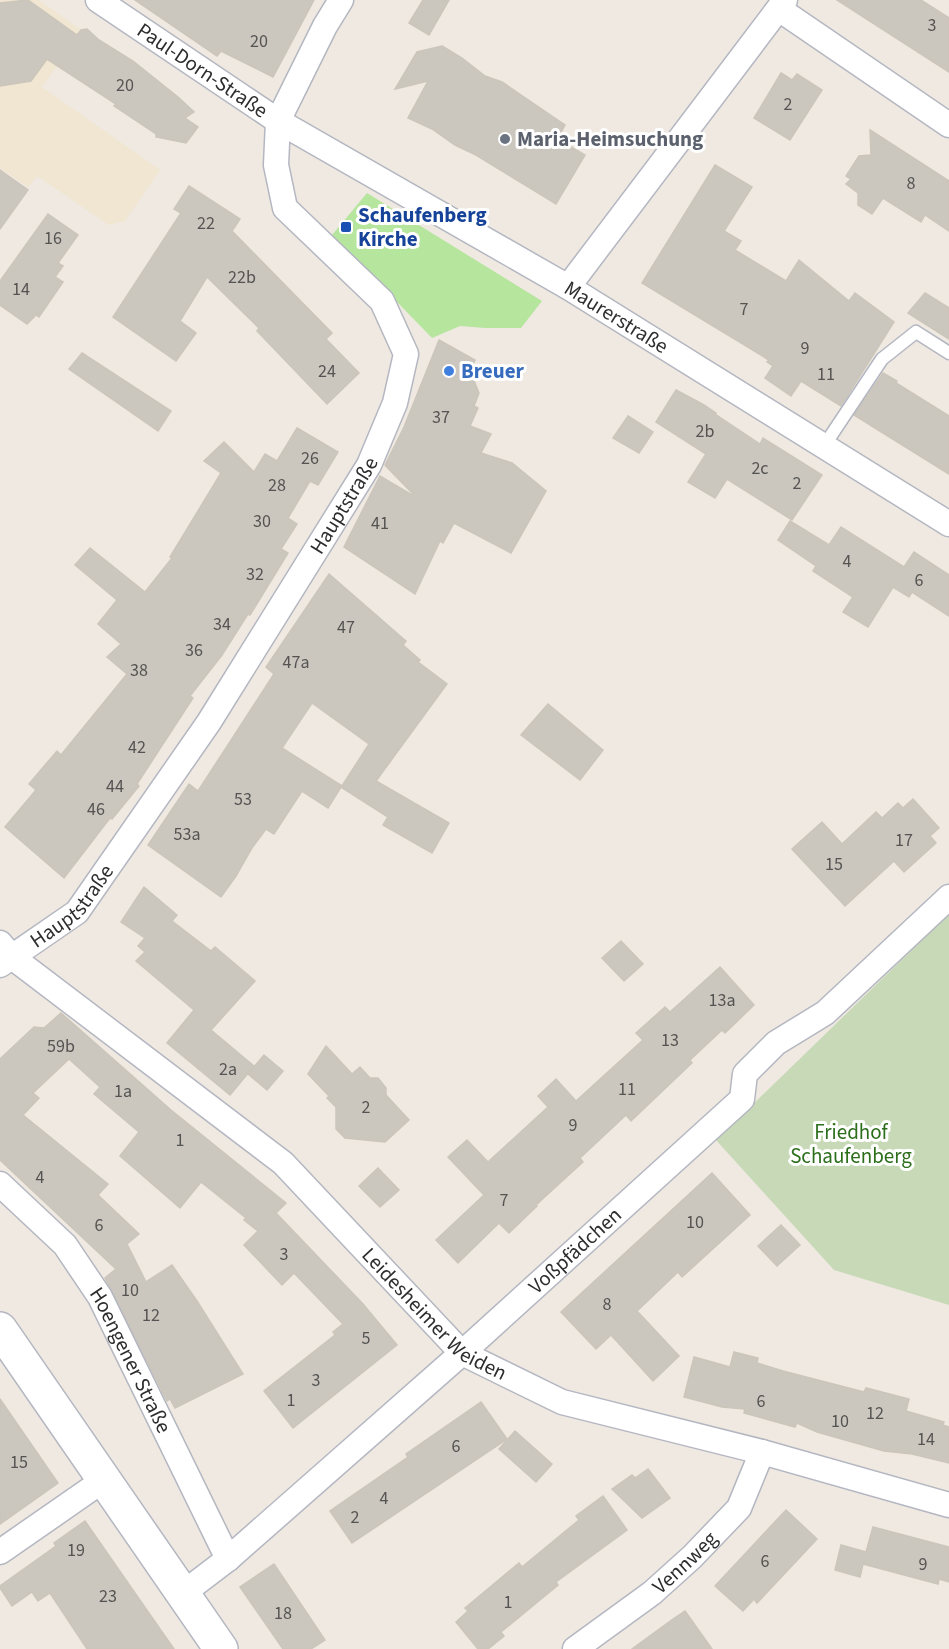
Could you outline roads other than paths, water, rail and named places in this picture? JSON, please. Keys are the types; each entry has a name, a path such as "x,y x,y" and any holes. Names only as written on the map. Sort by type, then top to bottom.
{"main road":[{"path":"0,1329 221,1649"}],"street":[{"name":"Paul-Dorn-Straße","path":"98,0 278,121"},
{"name":"Hauptstraße","path":"4,955 77,912 209,722 369,465 395,402 406,354 382,301 285,208 276,165 278,121 325,26 341,0"},
{"path":"568,287 782,4 949,125"},
{"name":"Maurerstraße","path":"278,121 568,287 949,524"},
{"name":"Voßpfädchen","path":"182,1594 228,1559 462,1353 742,1099 745,1074 777,1043 825,1013 949,897"},
{"name":"Leidesheimer Weiden","path":"4,955 283,1164 462,1353 562,1402 762,1452 949,1505"},
{"name":"Hoengener Straße","path":"0,1184 65,1245 100,1297 228,1559"},
{"name":"Vennweg","path":"575,1649 652,1593 692,1557 739,1508 762,1452"},
{"path":"0,1552 105,1479"}],"lane":[{"path":"825,446 882,359 916,332 949,353"}],"place":[{"name":"Maria-Heimsuchung","path":"505,139"},
{"name":"Schaufenberg Kirche","path":"346,227"},
{"name":"Breuer","path":"449,371"}],"park label":[{"name":"Friedhof Schaufenberg","path":"851,1144"}]}
